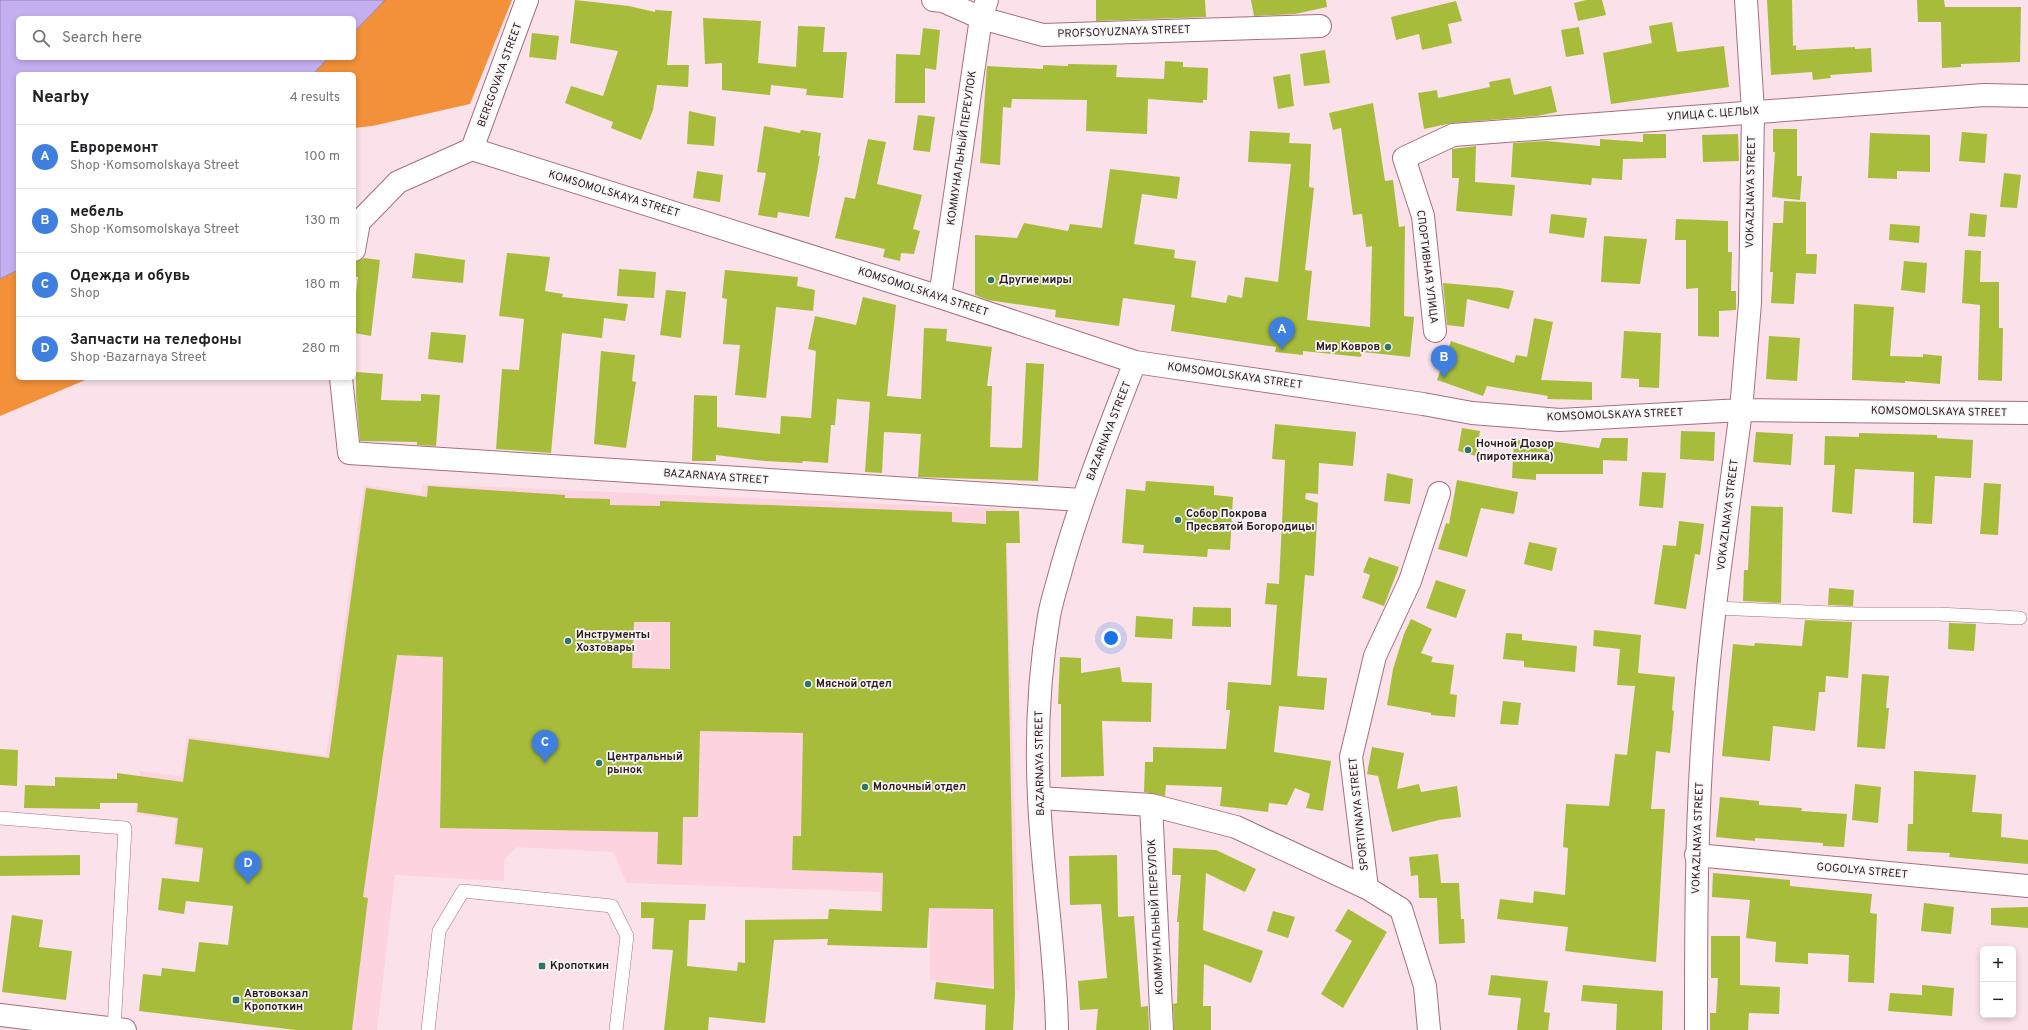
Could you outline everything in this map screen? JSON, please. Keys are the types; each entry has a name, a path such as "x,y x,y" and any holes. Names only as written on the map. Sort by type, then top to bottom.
{"street":[{"name":"BEREGOVAYA STREET","path":"472,149 527,0"},
{"name":"PROFSOYUZNAYA STREET","path":"934,0 984,9 1043,35 1320,26"},
{"name":"VOKAZLNAYA STREET","path":"1696,1030 1696,856 1704,720 1715,608 1741,410 1750,303 1753,111 1746,0"},
{"name":"КОММУНАЛЬНЫЙ ПЕРЕУЛОК","path":"940,297 984,9"},
{"name":"УЛИЦА С. ЦЕЛЫХ","path":"1404,158 1453,135 1753,111 1984,95 2028,96"},
{"path":"356,239 359,222 398,182 472,149"},
{"name":"KOMSOMOLSKAYA STREET","path":"472,149 940,297 1135,362 1416,403 1472,413 1560,420 1741,410 2028,413"},
{"name":"СПОРТИВНАЯ УЛИЦА","path":"1404,158 1423,216 1435,331"},
{"name":"BAZARNAYA STREET","path":"1058,1030 1056,984 1039,798 1038,742 1041,684 1049,614 1082,500 1135,362"},
{"name":"BAZARNAYA STREET","path":"341,380 349,453 1082,500"},
{"name":"SPORTIVNAYA STREET","path":"1367,888 1351,757 1375,656 1410,581 1439,493"},
{"path":"1039,798 1151,805 1236,826 1367,888 1401,909 1425,986 1429,1030"},
{"name":"КОММУНАЛЬНЫЙ ПЕРЕУЛОК","path":"1151,805 1162,1030"},
{"name":"GOGOLYA STREET","path":"1696,856 2028,886"},
{"path":"0,1015 119,1029"}],"lane":[{"path":"1715,608 1858,614 1937,614 2020,618"},
{"path":"0,818 125,828 119,1029"},
{"path":"428,1030 440,931 463,891 612,906 627,936 616,1030"}],"shaded area":[{"path":"0,0 385,0 356,30 356,16 16,16 16,60 326,60 315,72 16,72 16,271 0,279"},
{"path":"385,0 512,0 470,104 372,126 356,128 356,72 315,72 326,60 356,60 356,30"},
{"path":"16,271 16,380 85,380 0,416 0,279"},
{"name":"Центральный рынок","path":"423,484 1006,509 1020,990 930,980 930,918 880,918 880,892 627,883 613,852 516,847 504,861 504,881 395,875 377,1030 324,1030 307,864 173,846 176,819 135,814 140,771 182,777 187,736 326,756 364,485 421,494"}],"building":[{"path":"575,0 629,6 655,12 655,10 672,11 667,65 689,65 688,87 657,85 653,110 641,140 611,128 613,122 565,103 571,86 603,96 618,51 570,43"},
{"path":"1096,0 1205,0 1206,17 1096,21"},
{"path":"1251,0 1326,0 1327,7 1295,14 1254,16"},
{"path":"1586,0 1602,0 1606,15 1578,21 1574,3"},
{"path":"1767,0 1792,0 1793,46 1796,45 1796,50 1855,47 1855,49 1871,48 1872,72 1830,75 1831,78 1813,80 1812,72 1771,75"},
{"path":"1917,0 1944,0 1945,7 2021,7 2020,62 1961,64 1961,67 1942,68 1941,22 1918,22"},
{"path":"1456,1 1462,21 1448,24 1452,43 1422,50 1419,34 1396,40 1391,17"},
{"path":"703,18 761,21 758,63 796,67 798,26 825,27 823,52 847,52 843,98 806,95 807,89 771,85 770,95 722,90 722,63 705,64"},
{"path":"1672,22 1677,52 1724,46 1729,87 1611,104 1603,53 1652,43 1649,26"},
{"path":"1579,27 1584,54 1566,57 1561,30"},
{"path":"923,28 940,30 936,70 925,68 925,103 895,103 896,54 920,55"},
{"path":"532,33 559,36 556,60 529,57"},
{"path":"1325,50 1330,83 1304,86 1300,54"},
{"path":"1165,61 1183,62 1183,67 1208,68 1207,100 1203,100 1203,103 1148,99 1147,134 1086,131 1087,100 1012,99 1011,108 1003,107 1000,165 980,163 987,66 1043,69 1043,65 1117,65 1116,77 1164,79"},
{"path":"1290,74 1294,106 1278,109 1273,77"},
{"path":"1510,78 1514,95 1551,86 1557,112 1537,116 1452,123 1424,129 1418,93 1437,90 1438,98 1490,87 1489,82"},
{"path":"1373,103 1385,181 1393,180 1399,227 1405,226 1404,316 1414,317 1410,357 1362,352 1361,357 1303,351 1303,355 1275,352 1276,347 1171,331 1175,305 1123,298 1119,326 1055,317 1056,310 988,300 975,295 975,235 1017,238 1024,223 1068,231 1070,224 1102,228 1110,169 1180,177 1177,199 1142,194 1134,244 1175,250 1174,258 1196,261 1191,297 1226,303 1228,295 1242,298 1245,277 1278,282 1291,164 1248,162 1250,131 1290,133 1289,143 1311,144 1309,187 1314,188 1305,270 1312,271 1307,320 1370,327 1372,246 1366,247 1362,214 1353,215 1341,128 1333,130 1329,113"},
{"path":"689,111 716,117 714,146 687,144"},
{"path":"918,115 935,117 930,152 913,150"},
{"path":"764,126 800,133 801,130 821,133 818,156 820,156 809,217 778,212 777,218 758,215 766,173 757,172"},
{"path":"1773,129 1797,129 1797,176 1802,176 1800,200 1772,197 1775,152 1773,152"},
{"path":"1962,132 1987,134 1985,163 1959,161"},
{"path":"1870,133 1930,135 1930,172 1897,171 1897,179 1868,178"},
{"path":"1643,134 1666,134 1666,158 1623,159 1622,180 1592,178 1591,185 1511,177 1513,143 1546,141 1600,146 1600,139 1643,142"},
{"path":"1738,134 1739,161 1703,162 1702,135"},
{"path":"868,139 886,142 877,184 922,195 913,229 920,231 914,254 901,253 900,261 883,257 885,249 835,238 845,197 855,199"},
{"path":"1476,146 1475,182 1515,185 1512,216 1456,211 1459,178 1452,178 1452,149"},
{"path":"697,171 723,175 720,202 693,198"},
{"path":"2004,173 2021,175 2017,208 2000,207"},
{"path":"1784,201 1806,202 1806,254 1817,254 1816,274 1796,273 1794,304 1771,303 1773,272 1770,272 1773,223 1783,223"},
{"path":"1970,213 1987,215 1985,237 1968,236"},
{"path":"1551,214 1587,218 1584,238 1549,233"},
{"path":"1676,219 1728,221 1728,252 1732,252 1731,291 1736,291 1736,310 1719,311 1719,337 1698,336 1698,288 1686,289 1686,240 1675,240"},
{"path":"1890,224 1920,226 1919,243 1889,240"},
{"path":"1604,236 1647,239 1640,284 1601,282"},
{"path":"1965,250 1981,251 1980,282 1999,282 1999,328 2003,328 2002,381 1978,380 1980,305 1962,303"},
{"path":"415,253 465,260 463,283 412,278"},
{"path":"507,253 550,257 545,291 563,294 562,297 628,304 625,321 604,318 602,338 562,333 551,453 496,449 502,369 519,370 524,319 499,316"},
{"path":"364,258 380,260 371,336 356,333 356,292 358,277 356,277 356,261"},
{"path":"1904,261 1927,263 1925,293 1901,290"},
{"path":"619,269 656,272 654,298 617,296"},
{"path":"725,270 798,277 797,286 815,290 813,311 776,307 766,398 735,395 740,345 723,344 727,299 722,298"},
{"path":"1443,283 1500,288 1514,291 1509,309 1467,299 1464,327 1447,325"},
{"path":"666,290 686,292 681,338 660,335"},
{"path":"863,297 896,305 887,396 921,399 924,328 947,329 946,341 992,347 987,386 992,386 990,447 1022,448 1026,363 1044,364 1038,481 918,477 921,434 884,432 882,473 865,472 870,402 837,399 835,425 831,425 828,463 803,461 802,463 765,461 716,455 716,461 692,461 694,395 717,396 717,427 780,434 781,416 811,418 816,351 808,349 815,316 856,325"},
{"path":"1854,304 1894,307 1890,356 1923,357 1923,354 1942,356 1940,384 1905,381 1905,383 1852,380"},
{"path":"1534,318 1553,322 1541,380 1592,382 1592,400 1547,399 1548,396 1487,386 1483,396 1437,380 1451,341 1514,363 1516,355 1527,357"},
{"path":"1624,331 1661,333 1659,388 1639,387 1639,379 1621,378"},
{"path":"431,332 466,335 463,363 428,359"},
{"path":"1769,336 1800,338 1797,381 1766,379"},
{"path":"601,351 635,355 632,381 636,382 626,448 594,444"},
{"path":"356,372 383,374 381,400 421,401 421,394 440,395 436,446 417,445 417,442 360,441 356,397"},
{"path":"1275,424 1356,432 1353,466 1319,463 1318,494 1306,493 1305,499 1318,503 1314,576 1305,575 1297,676 1327,678 1324,710 1279,706 1274,752 1331,761 1323,811 1306,808 1310,794 1295,788 1287,805 1269,803 1268,812 1220,806 1222,787 1166,785 1165,796 1144,792 1145,762 1153,762 1153,747 1226,749 1230,710 1226,710 1228,682 1271,685 1277,605 1265,604 1267,583 1279,584 1285,460 1272,459"},
{"path":"1462,428 1480,431 1476,456 1458,451"},
{"path":"1681,431 1715,432 1714,461 1680,459"},
{"path":"1756,432 1793,434 1791,465 1753,462"},
{"path":"1859,433 1937,435 1937,438 1973,440 1971,478 1935,476 1932,524 1913,523 1914,472 1855,469 1852,514 1832,512 1835,465 1824,465 1825,436 1859,437"},
{"path":"1602,438 1628,438 1627,461 1603,460 1603,474 1536,474 1536,480 1512,478 1514,440 1558,442 1599,448"},
{"path":"1642,472 1666,473 1663,508 1639,506"},
{"path":"1387,473 1413,479 1410,504 1384,501"},
{"path":"1457,480 1518,492 1514,514 1481,508 1467,557 1438,549 1446,523 1449,524"},
{"name":"Собор Покрова Пресвятой Богородицы","path":"1146,481 1214,486 1214,495 1233,497 1230,550 1208,549 1207,557 1143,553 1144,545 1122,543 1126,489 1145,491"},
{"path":"1984,483 2001,484 1998,535 1980,534"},
{"name":"Центральный рынок","path":"428,486 565,495 565,498 610,499 610,505 660,506 660,501 952,512 952,522 986,524 986,511 1019,511 1020,543 1006,543 1015,995 1013,1030 985,1030 986,1005 934,999 936,982 994,989 993,909 929,908 927,948 827,945 828,939 774,940 765,1023 709,1017 708,1030 664,1030 673,950 652,949 654,918 641,918 641,902 706,904 705,920 689,920 687,966 737,971 738,962 745,963 745,920 828,919 829,909 882,911 883,873 792,870 793,836 801,836 803,733 700,731 698,817 683,817 682,865 657,864 658,832 440,828 443,657 397,655 363,897 368,898 352,1030 296,1030 139,1011 143,974 161,976 162,968 195,972 199,942 228,945 233,906 186,901 184,914 158,910 162,878 199,882 203,848 175,844 178,818 137,812 138,803 100,803 100,809 24,808 25,785 55,786 55,777 117,779 117,773 183,782 189,739 329,758 366,488 427,497","holes":["634,622 670,622 670,669 632,668"]},
{"path":"1751,506 1783,507 1781,603 1743,601 1744,570 1748,570"},
{"path":"1679,521 1704,524 1700,555 1695,554 1686,609 1654,604 1663,545 1676,546"},
{"path":"1529,542 1557,548 1552,571 1524,564"},
{"path":"1369,557 1399,567 1384,606 1362,598 1370,575 1363,572"},
{"path":"1436,580 1466,590 1456,618 1426,608"},
{"path":"1829,588 1854,590 1853,606 1828,605"},
{"path":"1193,607 1231,608 1231,627 1192,626"},
{"path":"1136,616 1173,619 1172,639 1135,637"},
{"path":"1411,619 1432,629 1421,653 1433,657 1431,662 1454,665 1450,694 1457,695 1455,717 1431,715 1431,713 1387,705 1393,669 1404,634"},
{"path":"1805,620 1852,622 1848,678 1826,676 1825,692 1819,692 1815,731 1773,726 1770,761 1722,756 1733,644 1754,646 1755,643 1802,646"},
{"path":"1949,623 1976,624 1974,651 1948,649"},
{"path":"1594,630 1641,635 1638,673 1675,677 1672,710 1674,711 1670,753 1656,751 1651,809 1665,809 1656,962 1565,951 1568,927 1497,919 1500,899 1533,903 1534,891 1565,895 1568,848 1563,847 1566,804 1609,806 1615,754 1627,755 1635,686 1617,685 1620,649 1593,646"},
{"path":"1506,633 1522,634 1522,640 1577,646 1575,672 1524,667 1524,661 1503,659"},
{"path":"1060,657 1081,658 1081,673 1120,667 1122,682 1152,683 1151,722 1102,721 1104,776 1061,777 1061,704 1058,704"},
{"path":"1862,674 1889,676 1886,708 1889,708 1885,749 1857,747"},
{"path":"1503,701 1521,703 1518,725 1500,724"},
{"path":"1372,747 1404,753 1397,789 1419,784 1421,792 1457,786 1461,817 1439,820 1392,832 1378,776 1367,774"},
{"path":"0,749 18,750 17,786 0,785"},
{"path":"1914,771 1976,775 1972,812 2002,814 2001,837 2028,840 2028,864 1949,857 1950,853 1907,851 1908,824 1913,824"},
{"path":"1855,784 1881,787 1878,823 1852,820"},
{"path":"1720,797 1759,801 1759,805 1802,808 1801,811 1847,814 1844,847 1823,846 1823,843 1755,838 1755,841 1716,837"},
{"path":"1173,848 1216,850 1256,869 1245,892 1206,873 1203,930 1263,951 1251,983 1204,964 1203,1006 1211,1006 1211,1030 1174,1030 1173,1004 1177,1003 1179,922 1177,922 1181,875 1172,875"},
{"path":"1438,854 1441,883 1459,883 1461,919 1464,919 1465,943 1439,944 1437,898 1419,898 1418,875 1411,876 1409,857"},
{"path":"80,855 80,875 0,876 0,856"},
{"path":"1117,855 1118,917 1134,916 1141,1007 1148,1006 1149,1030 1096,1030 1098,1009 1080,1010 1078,981 1107,978 1101,904 1070,905 1069,856"},
{"path":"1713,873 1790,880 1790,886 1872,894 1870,913 1877,914 1874,983 1848,982 1849,955 1808,953 1808,964 1775,962 1776,942 1746,938 1750,900 1712,897"},
{"path":"1924,903 1954,907 1951,934 1921,931"},
{"path":"2028,907 2028,928 1991,925 1991,908"},
{"path":"1348,909 1387,932 1343,1008 1321,994 1352,941 1335,931"},
{"path":"1273,911 1295,917 1288,938 1267,931"},
{"path":"12,915 43,920 39,947 72,951 66,1000 2,992"},
{"path":"1711,936 1740,936 1740,985 1780,987 1779,1014 1749,1013 1748,1030 1710,1030 1710,1013 1716,1013 1718,978 1711,978"},
{"path":"1491,975 1548,981 1544,1012 1550,1013 1548,1030 1517,1030 1521,998 1488,995"},
{"path":"1583,985 1663,991 1662,1030 1616,1030 1617,1004 1581,1001"},
{"path":"1922,985 1954,988 1952,1016 1888,1011 1890,993 1922,995"}],"place":[{"name":"Другие миры","path":"991,280"},
{"name":"Мир Ковров","path":"1388,347"},
{"name":"Евроремонт","path":"1282,350"},
{"name":"мебель","path":"1444,378"},
{"name":"Ночной Дозор (пиротехника)","path":"1468,450"},
{"name":"Собор Покрова Пресвятой Богородицы","path":"1178,520"},
{"name":"Инструменты Хозтовары","path":"568,641"},
{"name":"Мясной отдел","path":"808,684"},
{"name":"Одежда и обувь","path":"545,763"},
{"name":"Центральный рынок","path":"599,763"},
{"name":"Молочный отдел","path":"865,787"},
{"name":"Запчасти на телефоны","path":"248,884"},
{"name":"Кропоткин","path":"542,966"},
{"name":"Автовокзал Кропоткин","path":"236,1000"}]}
